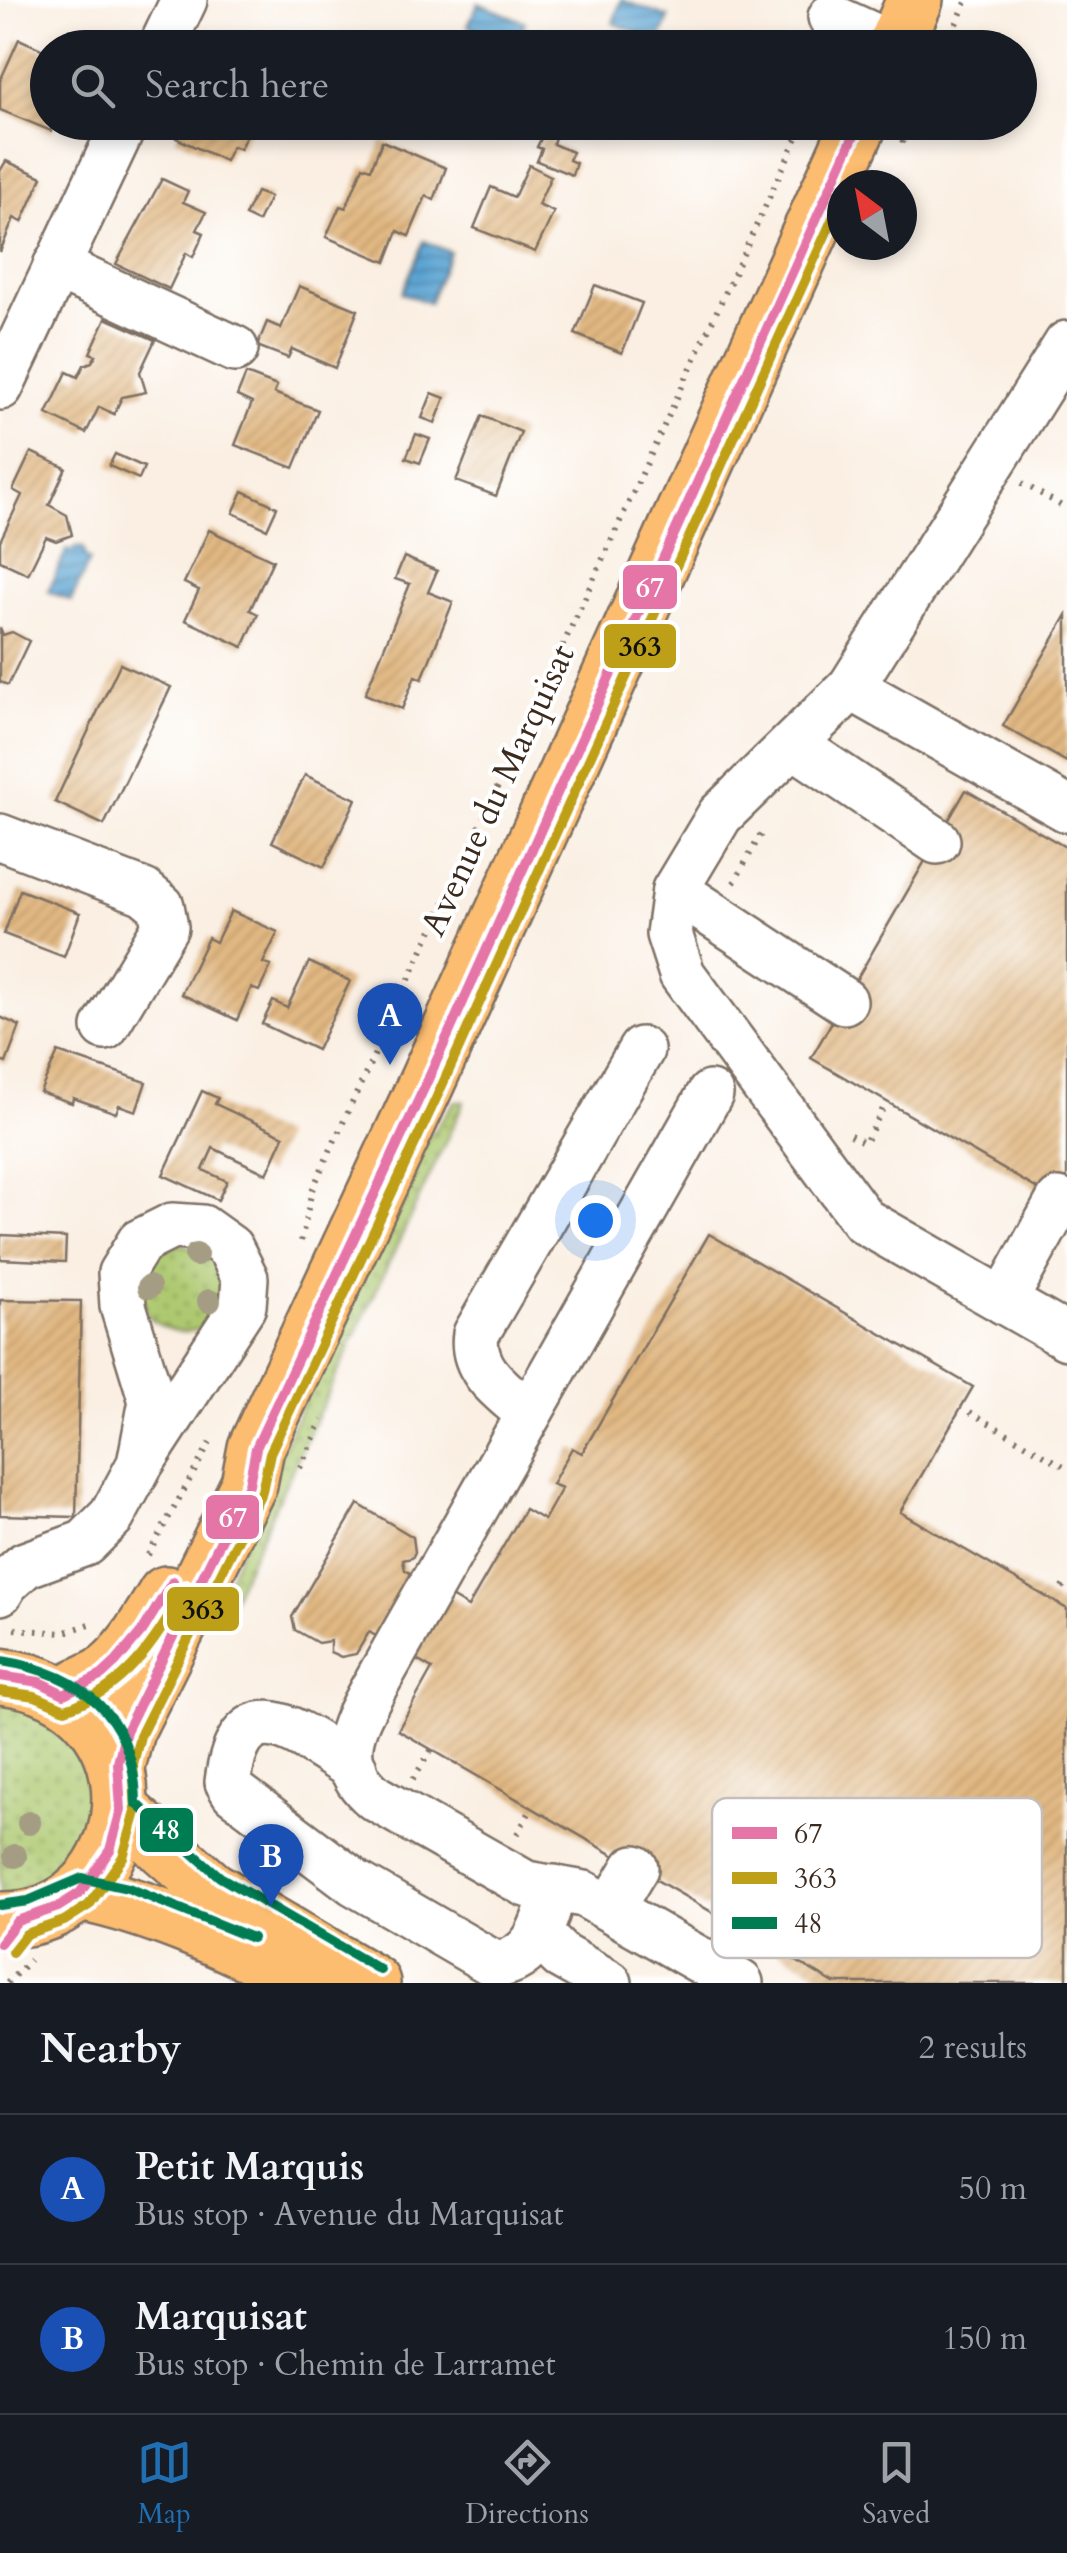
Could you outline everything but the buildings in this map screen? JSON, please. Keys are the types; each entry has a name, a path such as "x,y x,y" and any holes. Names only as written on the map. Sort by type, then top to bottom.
{"main road":[{"path":"902,30 915,0"},
{"name":"Avenue du Marquisat","path":"64,1694 103,1675 143,1633 233,1474 237,1439 426,1084 852,140"},
{"name":"Avenue du Marquisat","path":"80,1893 110,1850 126,1731 249,1484 237,1439"},
{"path":"0,1676 39,1682 64,1694 95,1722 119,1786 211,1889 372,1983"},
{"path":"12,1936 80,1893 124,1902 262,1959 309,1983"}],"street":[{"path":"170,30 184,0"},
{"path":"832,17 859,30"},
{"path":"0,387 116,140"},
{"path":"56,266 234,349"},
{"path":"1067,344 851,687 720,814 675,890 669,934 682,974 864,1221 1067,1336"},
{"path":"851,687 1067,809"},
{"path":"794,745 937,841"},
{"path":"0,836 144,892 161,906 165,927 105,1027"},
{"path":"675,890 844,1002"},
{"path":"526,1412 493,1382 478,1362 473,1350 476,1334 641,1050"},
{"path":"710,1094 526,1412 352,1727 348,1746 361,1786 376,1798 526,1884 584,1894 740,1983"},
{"path":"1004,1301 1059,1202"},
{"path":"0,1592 25,1565 85,1543 112,1516 140,1464 243,1306 245,1278 230,1248 202,1228 172,1226 140,1242 121,1273 123,1306 152,1401 140,1464"},
{"path":"354,1768 283,1726 269,1722 244,1736 232,1758 228,1782 234,1792 355,1883 496,1965 518,1958 541,1936 554,1888"},
{"path":"611,1908 635,1868"},
{"path":"541,1936 561,1956 609,1983"}],"path":[{"name":"Avenue du Marquisat","path":"300,1249 312,1190 796,140"},
{"path":"970,1412 1067,1468"},
{"path":"142,1566 237,1439"},
{"path":"1062,1588 1067,1579"},
{"path":"0,1630 35,1629 62,1634 96,1622"},
{"path":"8,1983 12,1936"}],"green space":[{"path":"455,1101 464,1102 230,1603 214,1612 395,1184"},
{"path":"180,1244 209,1252 227,1292 213,1320 194,1331 162,1326 146,1312 141,1299 142,1276 148,1262"},
{"path":"0,1700 26,1703 80,1741 99,1803 74,1864 38,1889 0,1897"}],"water":[{"path":"621,0 669,17 664,30 631,30 613,23"},
{"path":"478,3 525,22 522,30 478,30 468,26"},
{"path":"424,241 450,252 429,303 402,293"},
{"path":"83,548 90,560 71,601 48,591 67,549 72,551"}],"transit line":[{"name":"67","path":"0,1943 17,1921 58,1907 80,1893 110,1850 121,1810 118,1763 126,1731 249,1484 256,1448 426,1084 852,140"},
{"name":"363","path":"12,1952 26,1934 64,1921 89,1905 123,1857 136,1812 133,1764 140,1736 262,1491 270,1453 440,1090 827,231"},
{"name":"67","path":"0,1676 39,1682 64,1694 102,1675 143,1630 173,1581"},
{"name":"363","path":"0,1691 35,1696 65,1709 86,1701 122,1677 137,1661 186,1588"},
{"name":"48","path":"2,1661 57,1677 99,1705 115,1724 126,1747 136,1803 220,1877 380,1970"},
{"name":"48","path":"0,1905 28,1901 82,1878 128,1888 252,1938"}],"place":[{"name":"Petit Marquis","path":"390,1065"},
{"name":"Marquisat","path":"271,1906"}]}
